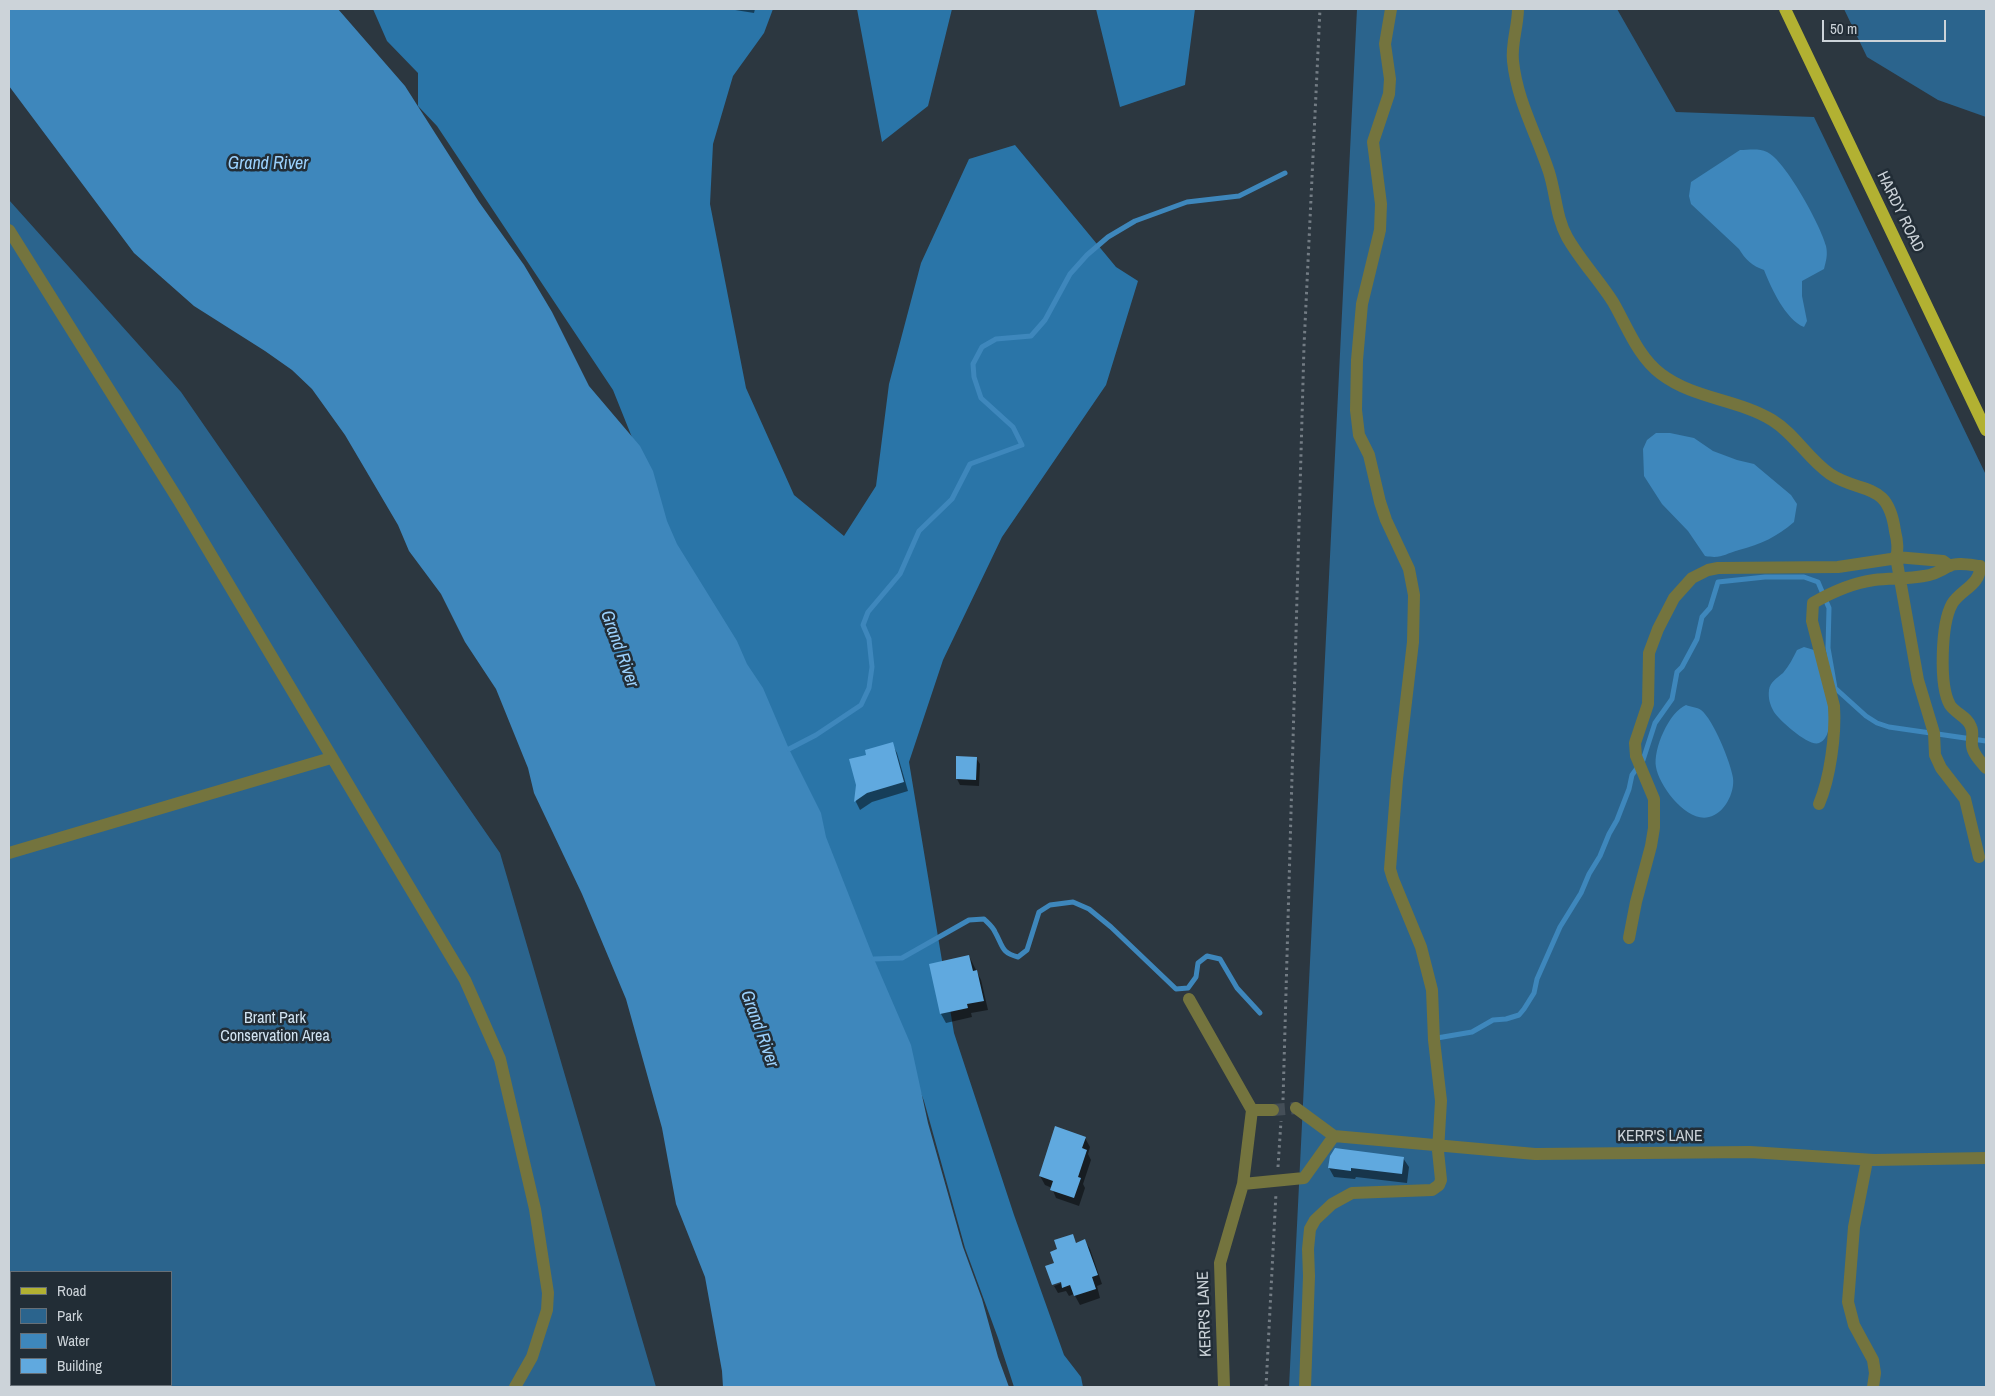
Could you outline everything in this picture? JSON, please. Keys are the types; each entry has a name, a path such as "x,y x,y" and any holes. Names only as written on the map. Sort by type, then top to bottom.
{"main road":[{"name":"HARDY ROAD","path":"1785,9 1986,430"}],"street":[{"path":"1305,1387 1309,1276 1308,1248 1310,1228 1314,1220 1332,1204 1352,1193 1426,1191 1436,1189 1441,1180 1439,1147 1441,1101 1434,1040 1431,981 1421,947 1390,869 1396,779 1412,642 1413,582 1409,568 1386,520 1380,502 1369,455 1360,436 1356,410 1357,360 1362,304 1380,230 1381,204 1373,142 1389,94 1390,79 1385,44 1391,9"},
{"path":"1518,9 1513,56 1517,85 1549,172 1559,219 1567,238 1612,300 1654,369 1668,380 1696,393 1747,409 1772,420 1784,428 1827,472 1844,481 1869,489 1886,502 1890,510 1896,538 1898,553 1896,557 1914,658 1918,680 1930,719 1935,756 1941,768 1965,799 1980,857"},
{"path":"9,230 178,501 465,980 500,1059 535,1209 548,1293 547,1310 532,1357 514,1387"},
{"path":"1629,938 1636,902 1651,846 1654,813 1654,799 1636,756 1635,743 1648,704 1649,653 1658,629 1674,598 1692,578 1708,570 1718,568 1856,566 1896,557 1943,561 1950,566 1983,566 1976,581 1958,595 1950,609 1943,648 1943,686 1951,707 1971,726 1972,745 1986,768"},
{"path":"1819,804 1827,781 1835,720 1834,706 1812,621 1813,603 1850,585 1876,580 1930,575 1945,570 1950,566"},
{"path":"9,853 331,758"},
{"path":"1189,999 1252,1110 1279,1112"},
{"path":"1243,1184 1304,1178 1334,1136 1296,1108"},
{"name":"KERR'S LANE","path":"1224,1387 1220,1263 1243,1184 1252,1110"},
{"name":"KERR'S LANE","path":"1334,1136 1439,1147 1535,1154 1750,1152 1874,1160 1986,1158"},
{"path":"1866,1166 1854,1227 1848,1302 1854,1325 1873,1360 1875,1373 1873,1387"}],"path":[{"path":"1266,1387 1277,1181 1304,356 1320,9"}],"green space":[{"path":"1357,9 1617,9 1676,112 1814,117 1986,475 1986,1387 1289,1387"},
{"path":"1844,9 1986,9 1986,117 1938,100 1867,57"},
{"name":"Brant Park Conservation Area","path":"9,200 181,392 500,853 656,1387 9,1387"}],"shaded area":[{"path":"373,9 773,9 764,33 733,76 713,144 710,204 746,388 794,495 844,536 876,486 889,384 921,263 969,159 1015,145 1116,267 1138,281 1106,385 1002,537 943,660 909,762 954,1033 1014,1215 1064,1355 1081,1377 1083,1387 1014,1387 965,1248 924,1101 778,725 723,642 682,562 613,390 437,126 418,106 418,73 387,41"},
{"path":"857,9 952,9 928,106 882,142"},
{"path":"1096,9 1195,9 1185,85 1120,107"}],"water":[{"name":"Grand River","path":"9,9 338,9 405,86 479,202 524,265 552,312 589,386 640,446 653,471 667,521 677,544 737,641 747,664 763,688 789,749 821,813 826,837 874,959 911,1045 928,1123 963,1247 982,1299 998,1357 1009,1387 723,1387 722,1371 705,1277 676,1204 662,1128 626,999 582,894 534,793 528,768 496,689 465,642 441,594 409,551 398,525 345,435 312,389 292,370 265,351 194,306 134,253 9,86"},
{"path":"1740,150 1761,150 1767,152 1783,167 1801,194 1823,237 1827,252 1824,269 1802,281 1802,296 1807,321 1804,327 1785,311 1764,270 1749,262 1739,249 1691,204 1689,196 1691,182"},
{"path":"1656,433 1670,433 1694,438 1713,451 1754,464 1791,495 1797,504 1794,522 1775,536 1754,545 1719,556 1705,556 1688,531 1662,504 1644,476 1643,449 1647,440"},
{"path":"1804,647 1814,650 1827,700 1829,727 1826,737 1819,743 1809,741 1788,727 1774,712 1769,699 1769,690 1774,680 1783,673 1797,650"},
{"path":"1686,705 1701,710 1711,722 1732,771 1733,784 1727,802 1719,812 1709,817 1701,817 1683,809 1662,784 1656,767 1657,751 1668,723"}],"building":[{"path":"893,742 904,782 867,793 854,802 856,785 849,759 866,755 865,750"},
{"path":"956,756 977,757 976,780 956,779"},
{"path":"969,955 973,971 977,970 984,1001 967,1004 968,1008 940,1014 929,964"},
{"path":"1055,1126 1086,1137 1082,1148 1087,1150 1078,1177 1081,1178 1074,1198 1050,1190 1053,1181 1039,1176"},
{"path":"1335,1148 1404,1157 1402,1174 1351,1168 1351,1171 1328,1168 1330,1156"},
{"path":"1073,1234 1076,1243 1085,1239 1098,1275 1092,1277 1096,1289 1074,1296 1070,1285 1062,1288 1061,1282 1052,1285 1045,1266 1054,1263 1050,1252 1057,1249 1054,1240"}],"waterway":[{"path":"789,749 816,735 861,705 869,688 872,667 869,639 863,625 868,612 900,574 919,531 952,499 970,464 1022,445 1013,427 981,398 974,377 973,364 982,347 996,339 1031,336 1045,320 1070,274 1087,255 1108,237 1135,221 1187,202 1239,196 1285,173"},
{"path":"1437,1038 1472,1032 1493,1020 1519,1015 1534,993 1537,979 1560,927 1581,893 1617,820 1629,789 1632,775 1643,760 1655,723 1672,699 1677,672 1682,667 1697,639 1702,617 1710,608 1718,582 1765,577 1804,577 1818,582 1829,608 1828,648 1835,688 1866,716 1877,723 1889,727 1986,741"},
{"path":"874,959 902,958 969,920 984,919 993,928 1005,951 1018,957 1027,950 1039,912 1050,905 1073,902 1089,909 1111,927 1176,989 1188,988 1196,977 1198,963 1207,956 1220,959 1237,988 1260,1013"}],"tunnel":[{"path":"1273,1110 1296,1108"}]}
